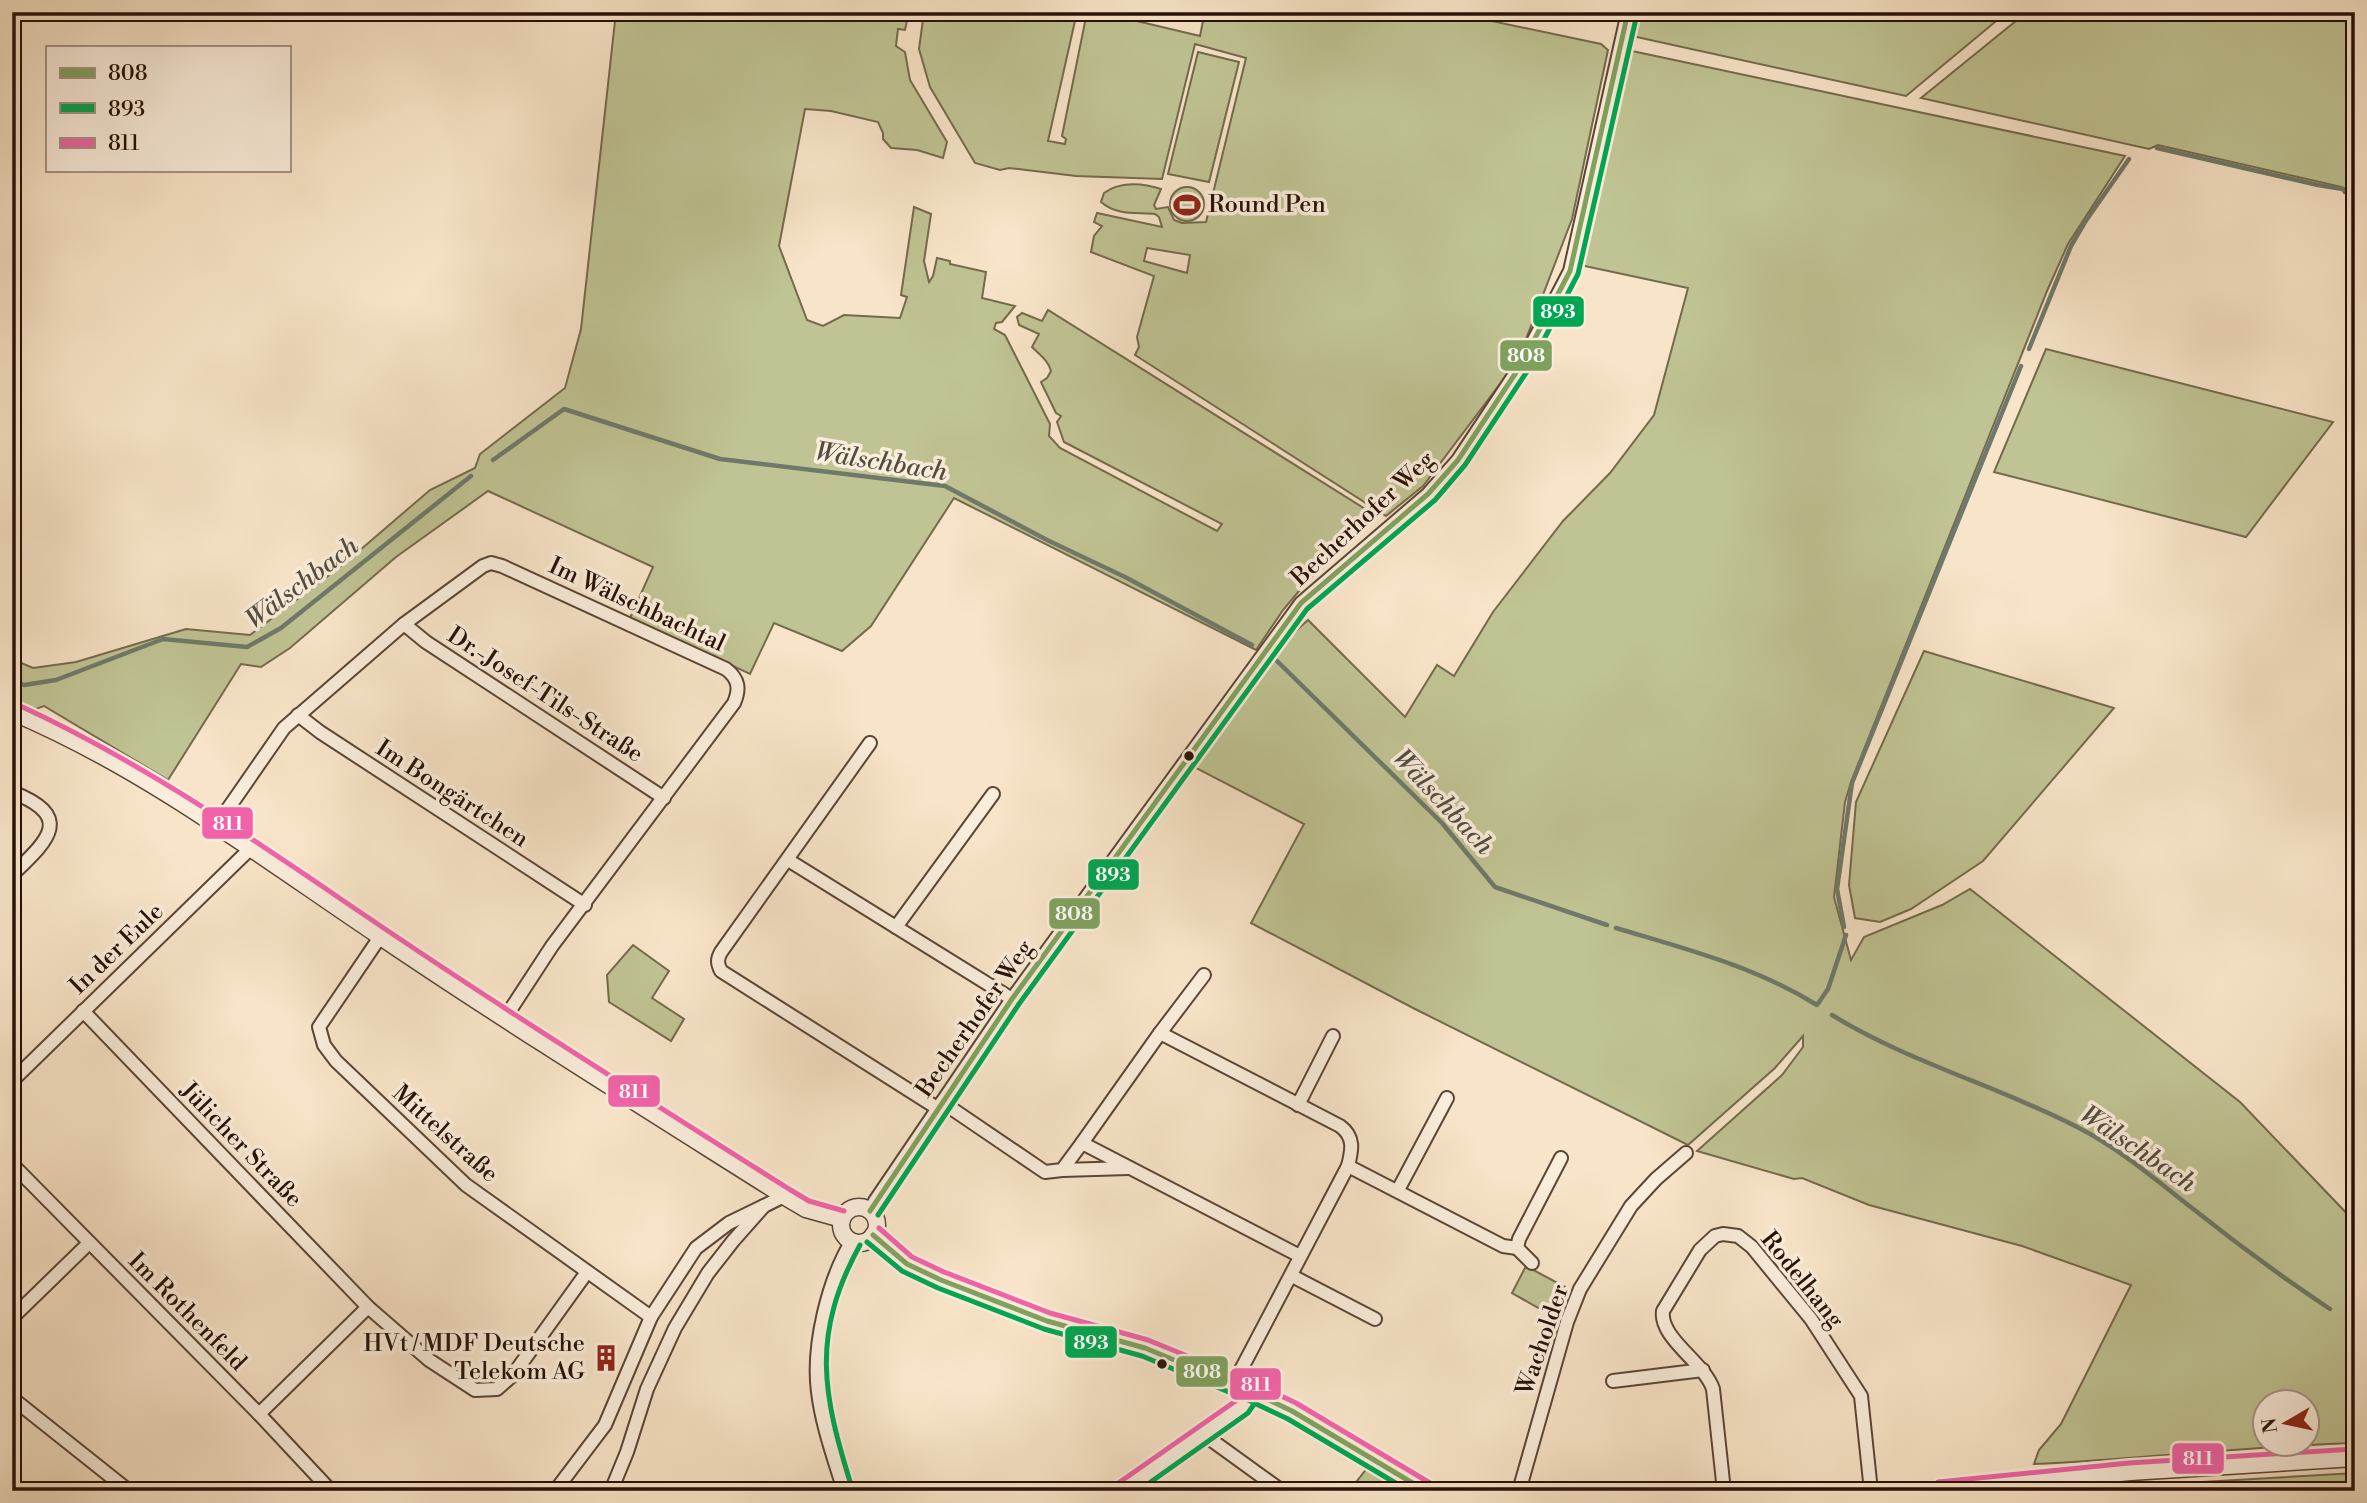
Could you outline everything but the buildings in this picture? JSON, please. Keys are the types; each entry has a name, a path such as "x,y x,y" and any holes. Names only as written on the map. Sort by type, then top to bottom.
{"street":[{"name":"Becherhofer Weg","path":"870,1211 1012,999 1301,603 1428,494 1458,460 1521,365 1570,271 1628,12"},
{"name":"Im Wälschbachtal","path":"216,827 272,743 298,715 404,624 474,570 491,563 726,669 736,680 738,687 734,704 552,946 505,1018"},
{"name":"Dr.-Josef-Tils-Straße","path":"404,624 426,642 664,798"},
{"path":"12,712 71,738 115,763 251,848 380,937 784,1196 806,1209 842,1219"},
{"name":"Im Bongärtchen","path":"298,715 585,905"},
{"path":"870,743 722,952 718,959 721,971 1045,1171 1131,1168"},
{"path":"12,792 42,807 50,818 50,829 41,846 12,875"},
{"path":"896,927 993,794"},
{"name":"In der Eule","path":"12,1081 251,848"},
{"path":"788,860 1012,999"},
{"name":"Mittelstraße","path":"380,937 319,1027 324,1045 336,1061 466,1185 651,1317"},
{"path":"1062,1170 1204,975"},
{"name":"Jülicher Straße","path":"83,1011 368,1307 429,1360 475,1390 497,1389 513,1375 587,1272"},
{"path":"1160,1033 1345,1130 1352,1145 1348,1166 1233,1385"},
{"path":"1298,1105 1333,1036"},
{"path":"1398,1190 1447,1098"},
{"path":"1082,1143 1300,1256"},
{"name":"Wacholder","path":"1520,1491 1567,1322 1580,1289 1631,1206 1686,1153"},
{"path":"1517,1248 1519,1239 1561,1158"},
{"name":"Im Rothenfeld","path":"12,1164 259,1414 331,1491"},
{"path":"1348,1166 1503,1245 1517,1248 1532,1263"},
{"path":"555,1491 605,1424 651,1317 696,1248 729,1223 784,1196"},
{"path":"611,1491 627,1452 647,1389 676,1328 708,1273 764,1206"},
{"path":"857,1207 870,1211 876,1223 873,1235 861,1242 852,1241 844,1234 842,1219 845,1213 857,1207"},
{"name":"Rodelhang","path":"1724,1491 1710,1378 1664,1326 1663,1311 1707,1242 1715,1236 1731,1234 1752,1247 1811,1319 1861,1396 1871,1491"},
{"path":"873,1235 907,1264 941,1280 1046,1321 1145,1348 1252,1392 1292,1411 1426,1491"},
{"path":"844,1491 818,1390 818,1369 826,1304 839,1261 852,1241"},
{"path":"12,1318 89,1242"},
{"path":"1292,1276 1375,1319"},
{"path":"259,1414 368,1307"},
{"path":"1613,1381 1703,1370"},
{"path":"1122,1491 1243,1406 1252,1392"},
{"path":"12,1398 129,1491"},
{"path":"1203,1434 1282,1491"},
{"path":"1940,1491 2093,1483 2355,1458"}],"green space":[{"path":"616,12 909,12 905,30 898,29 896,46 905,52 910,80 947,142 943,158 917,150 891,148 883,139 878,122 831,111 805,109 779,246 807,320 823,326 844,315 900,318 907,297 901,295 914,207 931,214 924,261 929,282 937,258 950,261 950,264 986,272 982,298 1015,306 1002,322 996,323 994,329 1005,335 1050,424 1049,436 1060,448 1217,531 1222,524 1064,442 1057,422 1061,416 1056,413 1041,382 1047,378 1050,367 1032,347 1039,334 1019,325 1017,317 1022,313 1042,321 1048,310 1370,512 1368,516 1371,522 1309,579 1283,610 1256,650 954,498 871,626 842,651 774,623 750,674 630,618 653,567 488,491 396,557 290,648 261,667 241,664 168,780 44,706 33,710 12,702 12,659 33,668 76,662 186,629 250,635 345,563 430,490 475,468 480,454 565,388 581,329"},
{"path":"924,12 1077,12 1048,141 1065,144 1066,139 1062,136 1087,12 1099,12 1200,36 1203,21 1157,12 1449,12 1601,44 1608,50 1572,219 1518,360 1423,486 1386,516 1135,355 1139,347 1137,337 1154,276 1091,252 1094,236 1102,226 1094,222 1097,213 1162,227 1155,214 1114,210 1101,202 1104,193 1117,186 1139,184 1161,189 1154,205 1156,209 1168,207 1174,220 1182,223 1206,222 1246,58 1195,44 1162,179 1076,176 1009,168 1000,170 975,163 930,87 919,49","holes":["1147,248 1190,255 1187,273 1144,261"]},
{"path":"1636,12 2007,12 1906,96 1632,36"},
{"path":"2027,12 2355,12 2355,196 2344,193 2342,187 2158,145 2149,149 1921,98"},
{"path":"1632,51 2125,156 2068,244 2047,291 1851,782 1845,802 1834,897 1851,960 1864,937 1942,905 1970,889 2240,1102 2355,1222 2355,1443 2322,1445 2322,1388 2252,1388 2252,1449 2034,1464 2039,1450 2061,1424 2131,1285 2022,1246 1869,1205 1802,1178 1794,1179 1697,1151 1782,1075 1803,1047 1803,1036 1775,1068 1688,1145 1415,1009 1251,923 1304,824 1194,767 1287,639 1308,620 1405,717 1437,665 1454,676 1493,612 1563,521 1610,473 1654,415 1688,288 1580,265"},
{"path":"1198,52 1239,62 1209,182 1168,174"},
{"name":"Round Pen","path":"1187,187 1199,192 1204,204 1199,216 1187,221 1175,216 1170,204 1175,192"},
{"path":"2046,349 2333,422 2246,537 1994,472"},
{"path":"1924,651 2114,708 1983,861 1911,909 1880,922 1855,918 1849,885 1856,802"},
{"path":"633,945 669,971 652,998 684,1019 671,1041 609,1002 607,975"},
{"path":"1526,1266 1565,1287 1569,1298 1555,1337 1541,1332 1547,1313 1512,1293"},
{"path":"1368,1467 1407,1491 1349,1491"},
{"path":"2355,1473 2355,1491 2106,1491 2115,1480 2131,1479 2133,1486"}],"waterway":[{"path":"2157,148 2355,191"},
{"path":"2029,349 2071,246 2129,159"},
{"path":"1844,927 1837,889 1852,783 2021,366"},
{"name":"Wälschbach","path":"493,460 564,409 720,459 945,486 1252,645"},
{"name":"Wälschbach","path":"12,680 24,685 56,680 163,639 247,647 281,628 471,476"},
{"name":"Wälschbach","path":"1277,661 1442,823 1495,887 1607,925"},
{"name":"Wälschbach","path":"1616,928 1744,969 1817,1005 1828,989 1846,935"},
{"name":"Wälschbach","path":"1832,1015 1892,1047 2018,1099 2094,1136 2330,1309"}],"transit line":[{"name":"808","path":"870,1211 1012,999 1301,603 1428,494 1458,460 1521,365 1570,271 1628,12"},
{"name":"893","path":"878,1215 1019,1004 1307,609 1435,500 1465,465 1528,370 1578,274 1637,14"},
{"name":"811","path":"16,704 119,757 217,816 503,1007 789,1189 809,1201 844,1211"},
{"name":"811","path":"879,1228 912,1257 944,1272 1050,1313 1148,1340 1256,1384 1296,1403 1430,1483"},
{"name":"808","path":"873,1235 907,1264 941,1280 1047,1321 1145,1348 1252,1392 1292,1411 1426,1491"},
{"name":"893","path":"867,1242 902,1271 938,1288 1044,1329 1142,1356 1248,1400 1288,1419 1409,1491"},
{"name":"893","path":"852,1488 834,1424 826,1366 834,1308 844,1278 860,1245"},
{"name":"811","path":"1117,1484 1237,1400 1245,1387"},
{"name":"893","path":"1138,1491 1248,1413 1259,1397"},
{"name":"811","path":"1938,1482 2129,1463 2354,1449"}],"place":[{"name":"Round Pen","path":"1187,205"},
{"name":"HVt / MDF Deutsche Telekom AG","path":"606,1358"}]}
